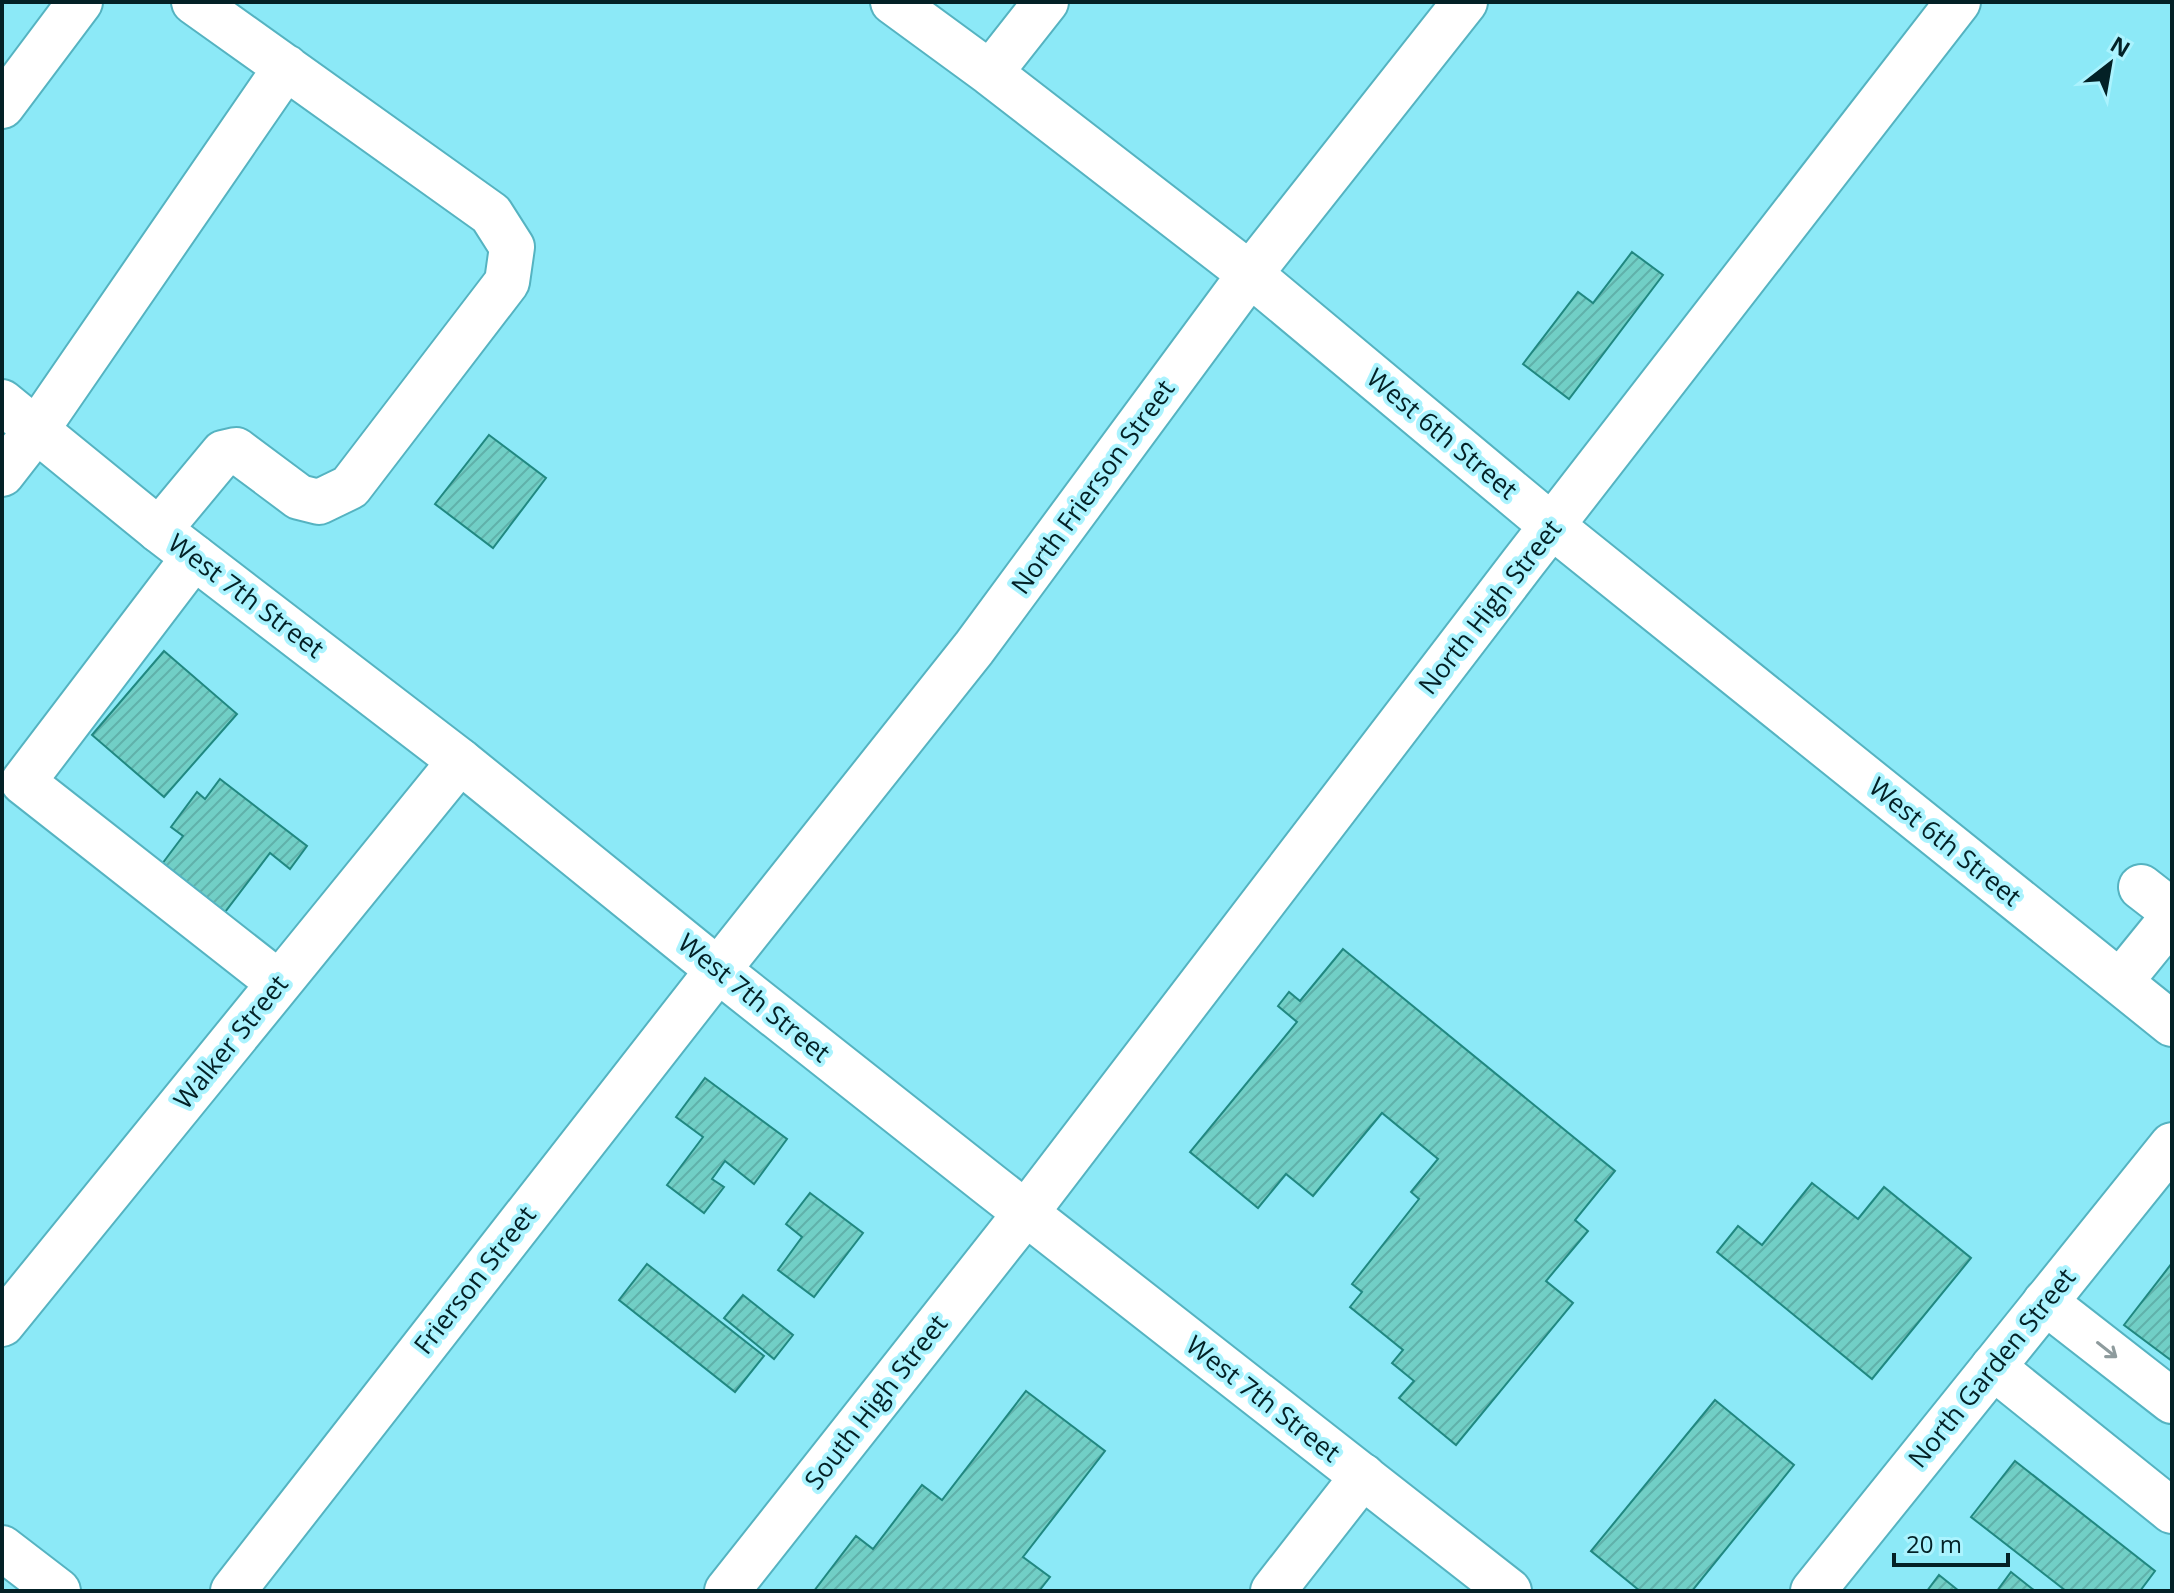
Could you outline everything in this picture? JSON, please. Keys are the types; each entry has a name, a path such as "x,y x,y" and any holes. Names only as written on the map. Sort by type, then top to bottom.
{"street":[{"path":"2,106 80,2"},
{"path":"159,530 223,453 236,450 299,497 319,502 350,487 507,282 512,247 491,214 194,2"},
{"name":"West 6th Street","path":"893,2 1250,274 1552,526 2172,1024"},
{"path":"990,73 1046,2"},
{"name":"North Frierson Street","path":"718,970 974,648 1250,274 1465,2"},
{"name":"North High Street","path":"1025,1214 1958,2"},
{"path":"2,474 37,429 286,67"},
{"name":"West 7th Street","path":"2,402 159,530 460,761 1025,1214 1509,1591"},
{"path":"194,557 23,782 279,983"},
{"name":"Walker Street","path":"2,1324 460,761"},
{"path":"2120,982 2172,918"},
{"name":"Frierson Street","path":"233,1591 718,970"},
{"name":"North Garden Street","path":"1813,1591 2172,1145"},
{"name":"South High Street","path":"727,1591 1025,1214"},
{"path":"2045,1302 2172,1401"},
{"path":"1993,1367 2172,1511"},
{"path":"1273,1591 1363,1476"},
{"path":"2,1548 58,1591"}],"building":[{"path":"1632,252 1663,275 1569,399 1523,364 1578,292 1593,303"},
{"path":"489,435 546,478 493,548 435,504"},
{"path":"164,651 237,714 164,797 92,735"},
{"path":"220,779 307,846 290,869 270,853 225,912 162,864 183,836 171,827 197,792 205,799"},
{"path":"1343,949 1615,1171 1575,1220 1588,1231 1546,1281 1573,1303 1456,1445 1399,1398 1414,1381 1392,1363 1403,1350 1350,1307 1362,1292 1352,1284 1419,1199 1411,1192 1438,1159 1382,1113 1313,1196 1286,1174 1258,1208 1190,1152 1297,1022 1278,1006 1289,992 1300,1001"},
{"path":"705,1078 787,1139 754,1184 725,1161 712,1179 724,1187 704,1213 667,1185 703,1137 676,1117"},
{"path":"1812,1183 1858,1219 1884,1187 1971,1258 1872,1379 1717,1252 1738,1226 1762,1245"},
{"path":"810,1193 863,1233 814,1297 778,1270 802,1237 786,1224"},
{"path":"2172,1263 2172,1361 2124,1325"},
{"path":"647,1264 764,1356 735,1392 619,1300"},
{"path":"743,1295 793,1335 774,1359 724,1318"},
{"path":"1026,1391 1105,1451 1023,1557 1050,1577 1039,1591 814,1591 856,1536 873,1549 922,1485 942,1500"},
{"path":"1715,1400 1794,1465 1692,1591 1640,1591 1591,1551"},
{"path":"2015,1461 2155,1571 2140,1591 2066,1591 1971,1517"},
{"path":"2011,1572 2035,1591 1997,1591"},
{"path":"1939,1575 1959,1591 1927,1591"}]}
